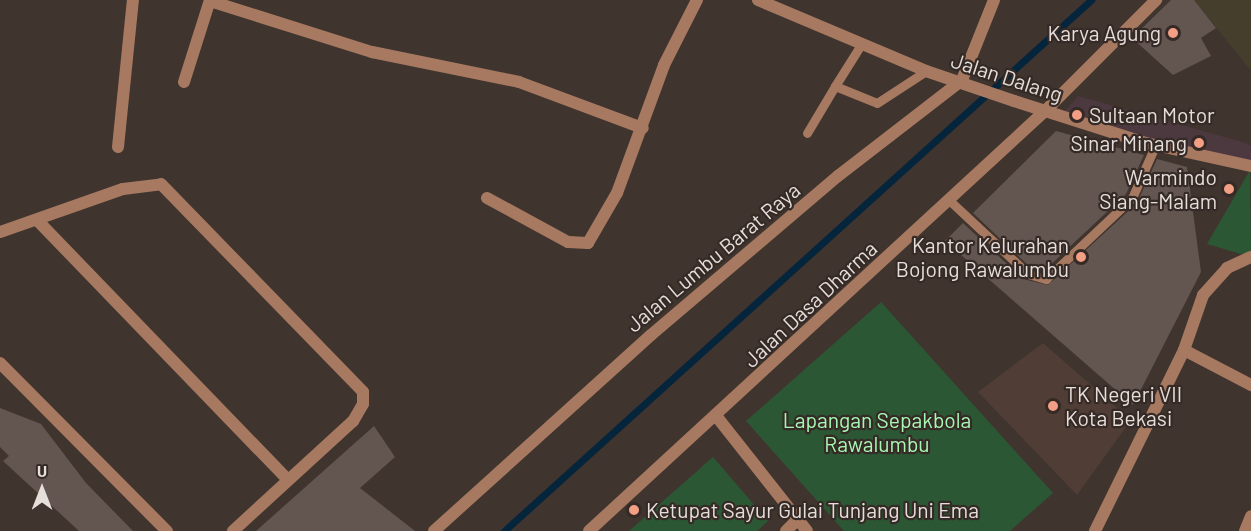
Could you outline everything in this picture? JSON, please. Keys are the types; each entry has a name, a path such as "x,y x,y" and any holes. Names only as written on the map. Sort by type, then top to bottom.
{"street":[{"path":"118,147 133,0"},
{"path":"487,198 568,242 588,243 617,193 643,128 664,65 697,0"},
{"name":"Jalan Dalang","path":"758,0 926,71 962,80 1014,101 1155,146 1251,166"},
{"path":"962,80 994,0"},
{"name":"Jalan Dasa Dharma","path":"589,531 717,417 949,201 1046,110 1156,0"},
{"path":"184,82 210,1 372,52 519,82 643,128"},
{"name":"Jalan Lumbu Barat Raya","path":"434,531 651,335 838,176 962,80"},
{"path":"0,232 123,189 161,184 363,392 363,404 353,421 233,531"},
{"path":"37,220 288,480"},
{"path":"1095,531 1184,350 1212,283 1227,268 1251,256"},
{"path":"1184,350 1251,385"},
{"path":"0,363 167,531"},
{"path":"717,417 807,531"},
{"path":"1245,531 1251,516"},
{"path":"786,531 797,520"}],"lane":[{"path":"807,133 862,43"},
{"path":"835,86 877,103 926,71"},
{"path":"949,201 1028,274 1046,279 1132,198 1155,146"}],"shaded area":[{"path":"1194,0 1251,0 1251,69 1248,67"},
{"path":"1078,96 1246,143 1251,146 1251,161 1150,140 1065,111"},
{"name":"TK Negeri VII Kota Bekasi","path":"1043,343 1131,420 1077,495 978,392"}],"green space":[{"path":"1250,170 1251,252 1241,254 1207,244"},
{"name":"Lapangan Sepakbola Rawalumbu","path":"881,302 1053,493 1010,531 844,531 746,421"},
{"path":"713,457 768,521 757,531 629,531"}],"building":[{"name":"Karya Agung","path":"1171,0 1194,0 1216,28 1201,38 1211,56 1173,75 1132,38"},
{"path":"1056,131 1144,155 1126,194 1044,271 1031,268 973,213"},
{"path":"1157,159 1187,167 1201,272 1133,405 945,241 963,223 1023,279 1048,285 1137,203"},
{"path":"0,408 41,424 86,483 133,531 79,531 3,461 9,456 0,447"},
{"path":"374,426 395,457 360,488 415,531 256,531"}],"waterway":[{"path":"504,531 1091,0"}],"place":[{"name":"Karya Agung","path":"1173,33"},
{"name":"Sultaan Motor","path":"1077,115"},
{"name":"Sinar Minang","path":"1199,143"},
{"name":"Warmindo Siang-Malam","path":"1229,189"},
{"name":"Kantor Kelurahan Bojong Rawalumbu","path":"1081,257"},
{"name":"TK Negeri VII Kota Bekasi","path":"1053,406"},
{"name":"Ketupat Sayur Gulai Tunjang Uni Ema","path":"634,510"}]}
